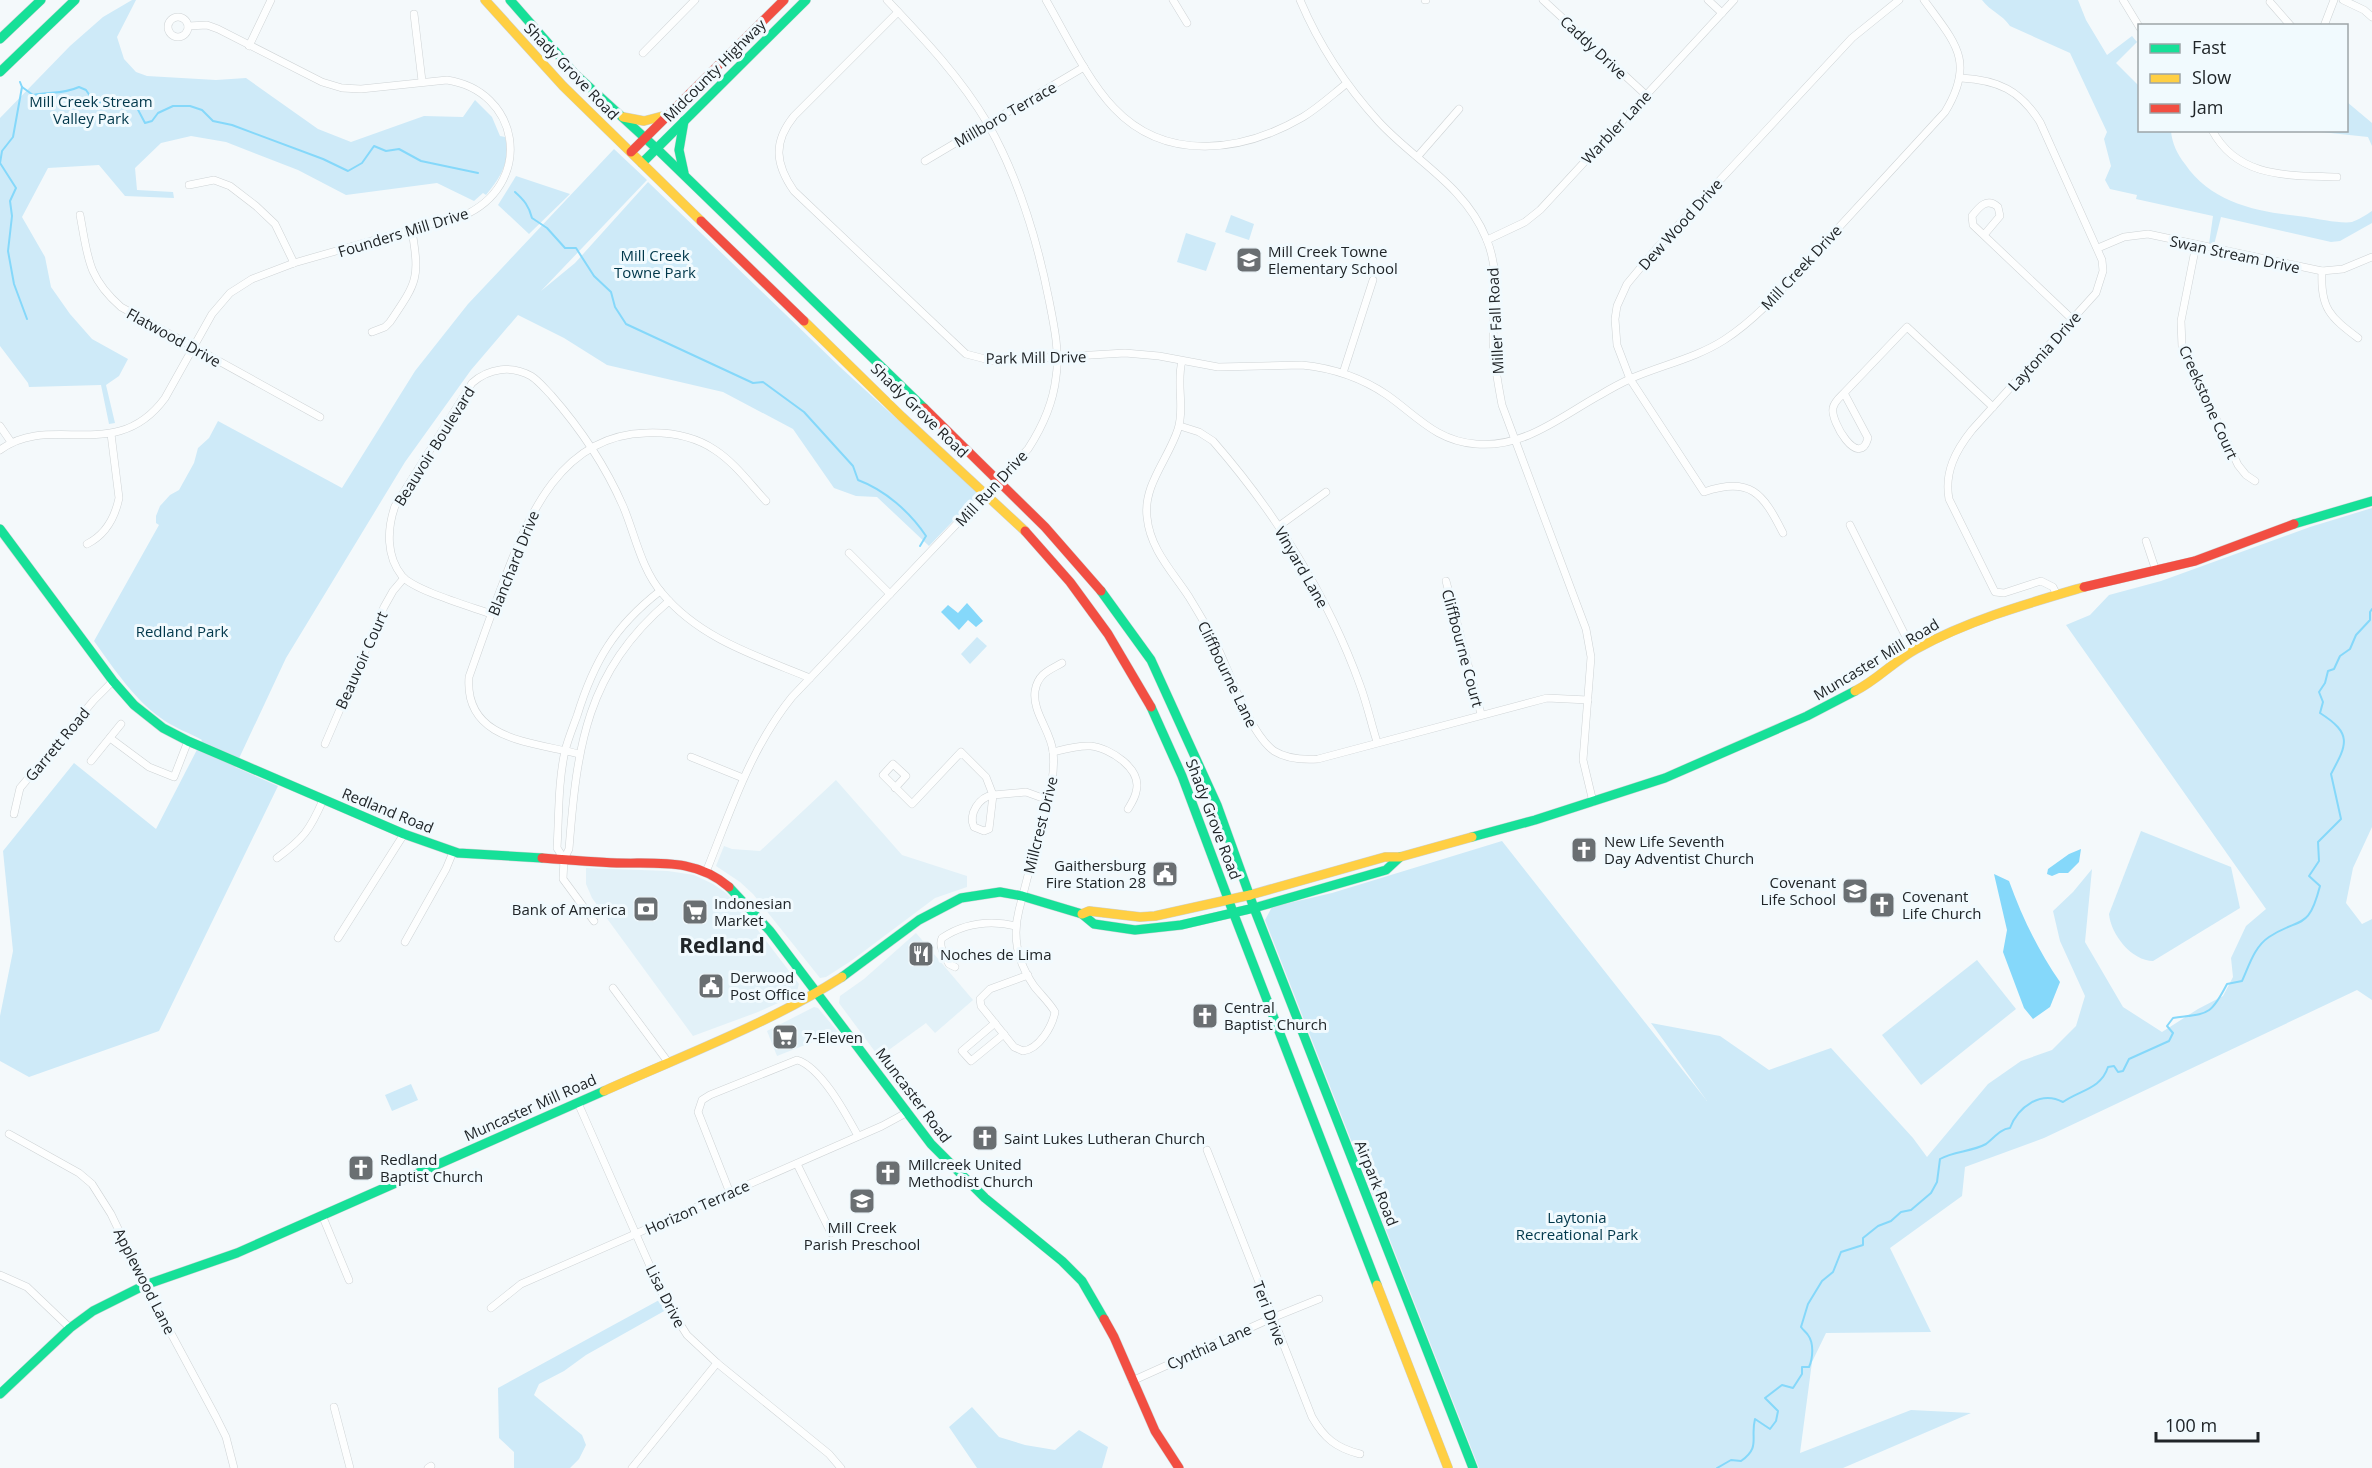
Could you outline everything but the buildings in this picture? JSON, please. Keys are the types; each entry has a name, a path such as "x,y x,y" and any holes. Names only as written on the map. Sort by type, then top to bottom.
{"main road":[{"path":"0,39 41,0"},
{"path":"0,72 75,0"},
{"name":"Shady Grove Road","path":"485,0 563,86 902,416 1034,540 1070,582 1108,634 1148,700 1182,776 1233,912"},
{"name":"Shady Grove Road","path":"510,0 575,74 656,148 998,481 1087,573 1130,628 1151,660 1217,805 1254,908"},
{"name":"Midcounty Highway","path":"632,152 784,0"},
{"name":"Midcounty Highway","path":"642,163 806,0"},
{"path":"620,116 633,120 653,120 673,111"},
{"path":"684,120 679,150 685,177"},
{"name":"Muncaster Mill Road","path":"1082,914 1089,911 1140,917 1155,916 1250,895 1385,857 1400,857 1593,802 1665,778 1807,716 1862,688 1913,651 1949,632 2000,612 2057,595 2195,561 2276,530 2372,501"},
{"name":"Redland Road","path":"0,529 113,681 143,714 163,728 323,800 453,852 492,856 678,863 706,872 721,880 746,903 817,993"},
{"name":"Muncaster Mill Road","path":"0,1394 70,1328 93,1311 145,1285 237,1253 762,1021 817,993 858,967 919,920 961,898 1000,892 1022,896 1082,914 1094,924 1135,930 1159,929 1254,908 1386,870 1400,857"},
{"name":"Airpark Road","path":"1254,908 1338,1128 1405,1291 1473,1468"},
{"path":"1233,912 1448,1468"},
{"name":"Muncaster Road","path":"817,993 906,1113 958,1174 1062,1261 1082,1281 1114,1337 1155,1431 1179,1468"}],"street":[{"path":"249,45 271,0"},
{"path":"643,53 695,0"},
{"name":"Mill Run Drive","path":"706,872 743,778 770,726 792,697 1028,449 1041,428 1054,393 1057,358 1053,318 1039,252 1019,190 988,124 951,71 918,31 887,0"},
{"path":"1046,0 1084,67 1113,108 1134,125 1163,140 1201,148 1234,144 1272,132 1304,116 1346,84"},
{"path":"1173,0 1187,24"},
{"name":"Miller Fall Road","path":"1300,0 1321,43 1346,84 1380,123 1450,185 1467,204 1487,240 1494,267 1497,296 1493,340 1502,405 1586,629 1591,657 1583,760 1593,802"},
{"name":"Caddy Drive","path":"1543,0 1646,95"},
{"path":"1708,0 1722,13"},
{"name":"Warbler Lane","path":"1487,240 1525,222 1540,210 1734,0"},
{"name":"Dew Wood Drive","path":"1783,532 1763,499 1746,488 1726,485 1704,492 1630,379 1617,345 1617,306 1627,284 1656,249 1852,38 1899,0"},
{"path":"1924,0 1954,44 1960,60 1961,78"},
{"path":"2123,0 2138,26"},
{"path":"2325,24 2334,0"},
{"path":"2343,0 2364,10 2372,17"},
{"path":"2270,2 2289,24"},
{"name":"Park Mill Drive","path":"898,12 794,116 785,127 779,155 786,179 794,191 966,354 993,361 1125,353 1159,356 1218,367 1302,365 1343,373 1387,395 1424,426 1446,438 1494,445 1516,441"},
{"path":"414,14 422,81"},
{"name":"Founders Mill Drive","path":"0,450 11,442 44,436 111,434 134,427 156,410 165,398 212,314 230,293 252,279 294,263 469,213 481,207 501,185 511,152 506,125 493,103 484,95 460,82 422,81 361,89 342,88 322,82 212,27 188,26"},
{"name":"Millboro Terrace","path":"925,161 1084,67"},
{"name":"Mill Creek Drive","path":"1516,441 1534,434 1630,379 1708,349 1725,340 1749,321 1944,112 1956,94 1961,78"},
{"name":"Laytonia Drive","path":"1961,78 1997,83 2022,98 2031,108 2040,122 2102,260 2101,282 2096,293 1958,448 1948,483 1949,499 1995,592 2004,593 2041,581 2053,587 2057,595"},
{"path":"1418,156 1459,109"},
{"path":"2213,132 2222,148 2246,165 2271,173 2337,177"},
{"path":"189,185 214,180 230,186 275,224 294,263"},
{"path":"1984,235 2000,216 1998,207 1993,203 1985,203 1972,216 1973,225 2073,320"},
{"name":"Flatwood Drive","path":"80,215 89,266 105,293 121,307 320,417"},
{"path":"372,332 386,327 415,283 417,263 412,231"},
{"name":"Swan Stream Drive","path":"2098,248 2138,234 2322,272 2343,269 2372,257"},
{"name":"Creekstone Court","path":"2196,245 2181,321 2182,347 2238,465 2255,481"},
{"path":"2322,272 2321,291 2326,309 2337,323 2358,338"},
{"path":"1343,373 1373,280"},
{"path":"1844,393 1868,438 1862,447 1855,448 1849,445 1833,416 1833,407 1844,393 1907,327 1993,407"},
{"name":"Cliffbourne Lane","path":"1182,361 1180,426 1170,452 1152,484 1147,503 1150,535 1155,548 1189,597 1216,644 1258,734 1274,751 1291,758 1318,759 1547,698 1588,699"},
{"name":"Beauvoir Boulevard","path":"404,579 389,543 389,523 395,506 472,383 480,376 499,369 515,369 531,376 562,408 592,448 622,505 647,567 660,591 669,601 681,613 715,637 810,678"},
{"path":"0,426 11,442"},
{"name":"Vinyard Lane","path":"1180,426 1199,432 1213,441 1279,526 1321,597 1342,642 1360,685 1377,742"},
{"name":"Blanchard Drive","path":"579,754 500,734 479,718 468,691 469,677 491,614 517,544 539,499 565,467 592,448 615,437 661,432 687,436 709,446 725,458 766,501"},
{"path":"87,544 102,534 117,507 119,498 111,434"},
{"path":"1279,526 1326,492"},
{"path":"1850,525 1913,651"},
{"path":"2146,541 2156,571"},
{"path":"849,553 891,594"},
{"path":"404,579 491,614"},
{"name":"Beauvoir Court","path":"324,744 384,607 393,591 404,579"},
{"name":"Cliffbourne Court","path":"1446,581 1481,714"},
{"path":"564,859 557,848 565,750 587,684 606,647 635,612 660,591"},
{"path":"594,921 563,879 564,859 569,849 574,778 579,754 595,702 619,653 634,633 669,601"},
{"name":"Millcrest Drive","path":"1028,975 1016,945 1016,926 1053,778 1053,752 1049,735 1038,711 1035,690 1040,677 1046,671 1062,663"},
{"name":"Garrett Road","path":"14,813 20,788 94,700 113,681"},
{"path":"91,761 121,724"},
{"path":"110,738 149,767 174,777 188,741"},
{"path":"1053,752 1090,746 1111,752 1126,763 1137,783 1137,791 1128,809"},
{"path":"895,788 912,804 961,752 986,777 993,795 989,829 984,831 974,827 972,821 982,798 993,795 1026,792 1048,800"},
{"path":"691,757 743,778"},
{"path":"277,858 298,842 312,825 323,800"},
{"path":"338,938 405,834"},
{"path":"405,942 446,869 453,852"},
{"path":"955,967 949,964 940,944 942,938 982,923 998,922 1016,926"},
{"path":"1028,975 1054,1012 1053,1020 1044,1035 1029,1050 1023,1051 1014,1047 981,1006 980,999 990,989 1028,975"},
{"path":"613,988 668,1062"},
{"path":"995,1023 962,1051 971,1061 1004,1034"},
{"path":"730,1193 698,1112 702,1100 710,1095 797,1060 808,1063 838,1102 858,1136"},
{"name":"Lisa Drive","path":"578,1103 674,1317 687,1335 717,1364 829,1454 841,1468"},
{"name":"Horizon Terrace","path":"491,1308 521,1284 797,1164 906,1113"},
{"name":"Applewood Lane","path":"9,1134 79,1173 92,1184 111,1214 145,1285 216,1417 226,1437 234,1468"},
{"name":"Teri Drive","path":"1207,1150 1311,1417 1318,1428 1341,1449 1360,1454"},
{"path":"797,1164 831,1233"},
{"path":"322,1215 349,1280"},
{"path":"0,1275 27,1287 70,1328"},
{"name":"Cynthia Lane","path":"1132,1382 1319,1299"},
{"path":"632,1468 717,1364"},
{"path":"334,1407 350,1468"}],"shaded area":[{"path":"836,780 902,855 967,876 967,887 935,898 851,961 826,977 820,978 753,894 716,866 724,846 732,849 760,851"},
{"path":"586,868 668,871 694,875 713,884 726,893 744,912 799,984 796,995 693,1036 592,898 586,884"},
{"path":"916,933 973,1000 935,1033 926,1023 879,1057 839,1003 840,996 864,979"},
{"path":"814,1007 818,1008 838,1032 777,1056 767,1031"}],"green space":[{"name":"Mill Creek Stream Valley Park","path":"132,0 136,0 117,37 124,59 136,72 147,76 216,80 246,78 318,129 351,142 424,116 463,117 475,100 492,117 500,136 505,137 507,154 496,182 486,195 483,193 474,201 437,183 346,195 298,170 226,142 191,136 161,143 135,168 137,190 173,192 174,198 125,196 99,165 48,168 22,217 45,257 51,287 70,314 92,339 128,359 119,376 106,385 115,423 109,424 101,385 29,387 0,346 0,118 70,46 103,17"},
{"path":"1982,0 2078,0 2086,20 2107,55 2132,36 2137,42 2116,63 2138,85 2138,132 2171,132 2175,148 2196,178 2223,197 2255,209 2336,222 2352,222 2372,211 2372,223 2340,241 2331,242 2221,217 2214,245 2209,244 2213,216 2136,199 2137,195 2110,189 2105,180 2111,166 2104,139 2107,132 2070,53 2010,26"},
{"path":"2348,103 2372,123 2372,146 2368,137 2321,132 2348,132"},
{"path":"614,149 647,180 541,291 575,263 648,182 840,367 979,494 929,546 877,497 856,496 834,488 793,429 723,392 607,365 564,338 518,315 471,370 405,462 286,658 235,767 278,786 159,1031 29,1077 0,1061 0,1016 13,951 3,851 74,763 156,829 202,740 170,724 144,704 94,641 159,525 156,523 156,516 160,506 170,495 179,490 194,463 198,448 209,438 218,421 342,488 415,371 468,304"},
{"path":"516,176 570,194 529,234 498,205"},
{"path":"1231,215 1254,224 1249,240 1225,232"},
{"path":"1186,233 1216,243 1206,271 1177,262"},
{"name":"Laytonia Recreational Park","path":"2372,508 2372,827 2353,868 2346,903 2362,924 2372,919 2372,1000 2357,990 2044,1138 1965,1167 1962,1196 1890,1248 1931,1332 1826,1333 1812,1362 1800,1453 1911,1410 1971,1413 1843,1468 1479,1468 1265,920 1272,907 1332,893 1502,841 1707,1101 1651,1023 1720,1036 1769,1070 1831,1048 1913,1138 1927,1157 1988,1084 2021,1061 2052,1050 2076,1026 2085,996 2060,941 2053,911 2092,869 2085,942 2123,1007 2162,1032 2223,996 2233,977 2231,958 2246,926 2266,909 2066,625 2090,615 2109,595 2161,581 2310,527"},
{"path":"977,637 987,646 970,664 961,654"},
{"path":"2141,831 2231,867 2240,908 2153,961 2145,960 2130,952 2118,938 2109,914"},
{"path":"1977,960 2016,1009 1921,1085 1882,1035"},
{"path":"411,1084 418,1100 392,1111 385,1095"},
{"path":"661,1299 666,1310 539,1384 534,1395 582,1435 586,1445 579,1459 570,1468 514,1468 514,1452 499,1438 498,1388"},
{"path":"972,1407 999,1437 1025,1445 1055,1450 1079,1430 1108,1447 1102,1468 977,1468 949,1427"}],"water":[{"path":"967,603 983,621 976,627 968,620 959,630 941,612 948,605 958,613"},
{"path":"2081,849 2079,862 2068,873 2052,876 2047,874 2048,869 2069,854"},
{"path":"1994,874 2009,881 2031,933 2060,982 2050,1007 2033,1019 2024,1008 2003,952 2007,930"}],"waterway":[{"path":"20,82 22,87 33,95 67,91 79,87 86,90 92,99 105,104 123,100 135,104 145,123 152,121 158,113 173,106 190,106 202,110 213,121 232,125 323,159 348,171 362,163 374,146 386,151 399,149 421,161 478,173"},
{"path":"22,87 13,137 2,151 0,163 16,188 10,201 12,216 8,251 14,284 27,319"},
{"path":"515,192 526,204 532,218 547,228 565,248 576,248 594,276 611,292 615,307 626,324 753,383 763,382 804,412 853,466 858,480 887,496 912,519 926,536 920,546"},
{"path":"1717,1468 1731,1460 1741,1461 1747,1456 1753,1447 1755,1419 1770,1429 1776,1421 1778,1411 1765,1398 1782,1385 1793,1388 1802,1374 1802,1367 1809,1367 1812,1346 1808,1335 1801,1327 1808,1304 1822,1281 1833,1272 1841,1252 1863,1245 1863,1238 1878,1226 1891,1221 1901,1212 1911,1210 1931,1193 1937,1182 1940,1159 1986,1144 2000,1132 2010,1128 2024,1107 2031,1103 2047,1098 2063,1102 2095,1085 2108,1067 2114,1066 2118,1072 2123,1071 2129,1059 2169,1041 2173,1033 2167,1026 2173,1018 2201,1014 2212,1008 2227,984 2242,981 2252,957 2264,941 2307,917 2316,901 2320,886 2309,876 2319,861 2318,842 2341,819 2331,774 2341,755 2344,740 2338,727 2320,713 2323,702 2319,692 2325,683 2328,671 2334,669 2340,656 2350,649 2356,635 2370,620 2372,609"}],"traffic: fast":[{"path":"0,39 41,0"},
{"path":"0,72 75,0"},
{"path":"510,0 575,74 656,148 924,408"},
{"path":"642,163 806,0"},
{"path":"684,121 679,150 684,173"},
{"path":"2294,524 2372,501"},
{"path":"0,529 113,681 134,705 163,728 188,741 404,834 458,853 542,858"},
{"path":"842,977 919,920 961,898 1000,892 1022,896 1082,914 1094,924 1135,930 1181,925 1254,908 1217,805 1151,660 1101,591"},
{"path":"1472,837 1535,820 1665,778 1807,716 1855,691"},
{"path":"1151,707 1182,776 1233,912"},
{"path":"1400,857 1386,870 1254,908 1473,1468"},
{"path":"729,887 770,931 931,1144 985,1198 1062,1261 1082,1281 1104,1319"},
{"path":"1233,912 1377,1285"},
{"path":"0,1394 70,1328 93,1311 145,1285 237,1253 604,1091"}],"traffic: slow":[{"path":"485,0 563,86 701,221"},
{"path":"623,117 644,121 663,116"},
{"path":"804,321 901,416 1025,531"},
{"path":"1855,691 1908,654 1956,629 2084,587"},
{"path":"1250,895 1385,857 1400,857 1472,837"},
{"path":"1082,914 1089,911 1140,917 1155,916 1250,895"},
{"path":"604,1091 785,1010 842,977"},
{"path":"1377,1285 1448,1468"}],"traffic: jam":[{"path":"631,152 784,0"},
{"path":"701,221 804,321"},
{"path":"924,408 1045,527 1101,591"},
{"path":"2084,587 2195,561 2294,524"},
{"path":"1025,531 1070,582 1108,634 1151,707"},
{"path":"542,858 608,863 676,864 703,871 729,887"},
{"path":"1104,1319 1155,1431 1179,1468"}],"place":[{"name":"Mill Creek Towne Elementary School","path":"1249,260"},
{"name":"New Life Seventh Day Adventist Church","path":"1584,850"},
{"name":"Gaithersburg Fire Station 28","path":"1165,874"},
{"name":"Covenant Life School","path":"1855,891"},
{"name":"Covenant Life Church","path":"1882,905"},
{"name":"Bank of America","path":"646,909"},
{"name":"Indonesian Market","path":"695,912"},
{"name":"Noches de Lima","path":"921,954"},
{"name":"Derwood Post Office","path":"711,986"},
{"name":"Central Baptist Church","path":"1205,1016"},
{"name":"7-Eleven","path":"785,1037"},
{"name":"Saint Lukes Lutheran Church","path":"985,1138"},
{"name":"Redland Baptist Church","path":"361,1168"},
{"name":"Millcreek United Methodist Church","path":"888,1173"},
{"name":"Mill Creek Parish Preschool","path":"862,1201"}],"district":[{"name":"Redland","path":"722,945"}],"park label":[{"name":"Mill Creek Towne Park","path":"655,264"},
{"name":"Redland Park","path":"182,631"}]}
